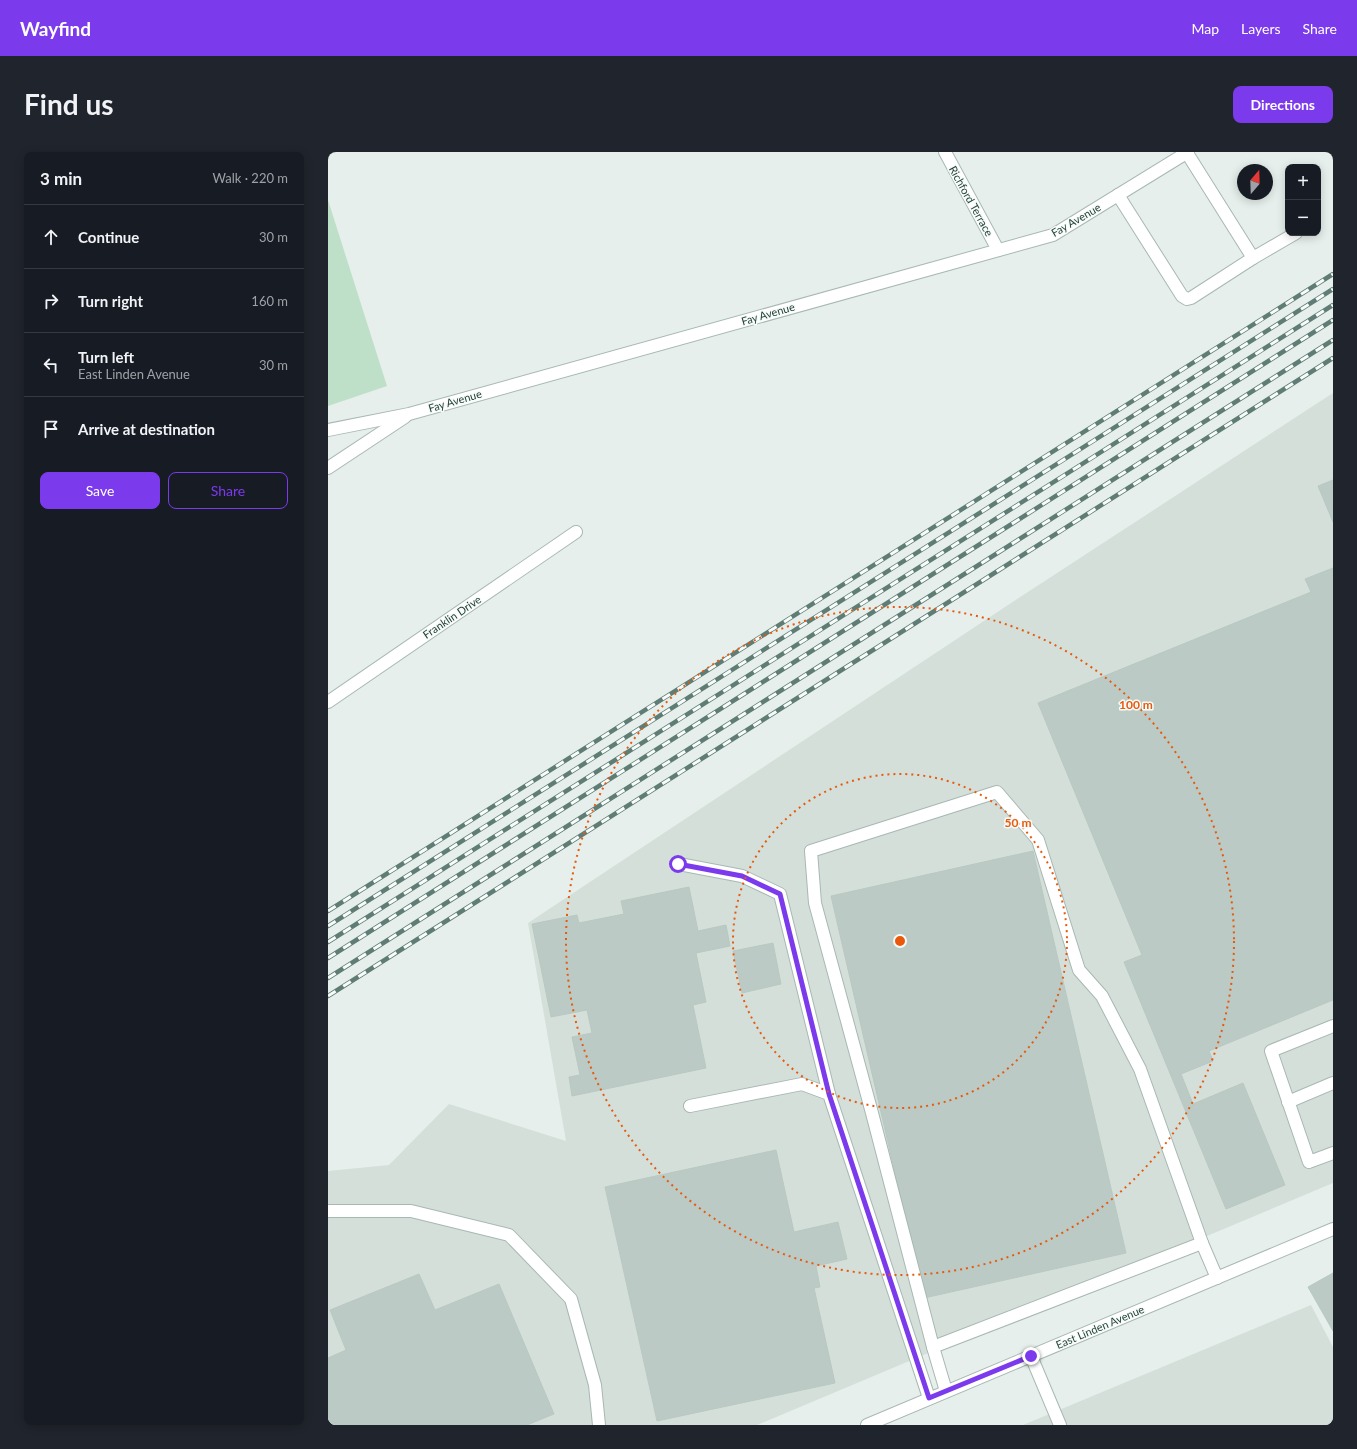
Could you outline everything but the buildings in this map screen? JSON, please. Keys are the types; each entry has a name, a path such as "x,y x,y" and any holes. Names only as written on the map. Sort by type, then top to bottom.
{"street":[{"name":"Richford Terrace","path":"945,152 998,250"},
{"name":"Fay Avenue","path":"328,430 409,414 1053,235 1187,152"},
{"path":"1187,152 1253,258"},
{"path":"1118,195 1182,296 1187,299 1191,298 1253,258 1291,236"},
{"path":"328,468 409,414"},
{"name":"Franklin Drive","path":"328,702 576,532"},
{"path":"946,1392 815,903 811,851 997,792 1038,840 1079,970 1102,996 1140,1069 1202,1243 1217,1278"},
{"path":"678,864 742,876 780,894 829,1094 929,1398"},
{"path":"1333,1026 1271,1051 1309,1162 1333,1152"},
{"path":"1288,1102 1333,1083"},
{"path":"690,1106 802,1084 829,1094"},
{"path":"328,1211 411,1211 509,1235 571,1300 595,1385 599,1425"},
{"name":"East Linden Avenue","path":"867,1425 1333,1229"},
{"path":"933,1347 1202,1243"},
{"path":"1031,1356 1060,1425"}],"shaded area":[{"path":"1333,393 1333,1183 757,1425 328,1425 328,1171 389,1165 449,1104 566,1141 528,923 1002,609"},
{"path":"1311,1305 1333,1347 1333,1425 1023,1425"}],"green space":[{"path":"328,200 387,386 328,406"}],"railway":[{"path":"328,911 1333,274"},
{"path":"328,926 1333,289"},
{"path":"328,942 1333,305"},
{"path":"328,958 1333,320"},
{"path":"328,978 1333,340"},
{"path":"328,996 1333,358"}],"route":[{"path":"678,864 742,876 780,894 829,1094 929,1398 1031,1356"}]}
